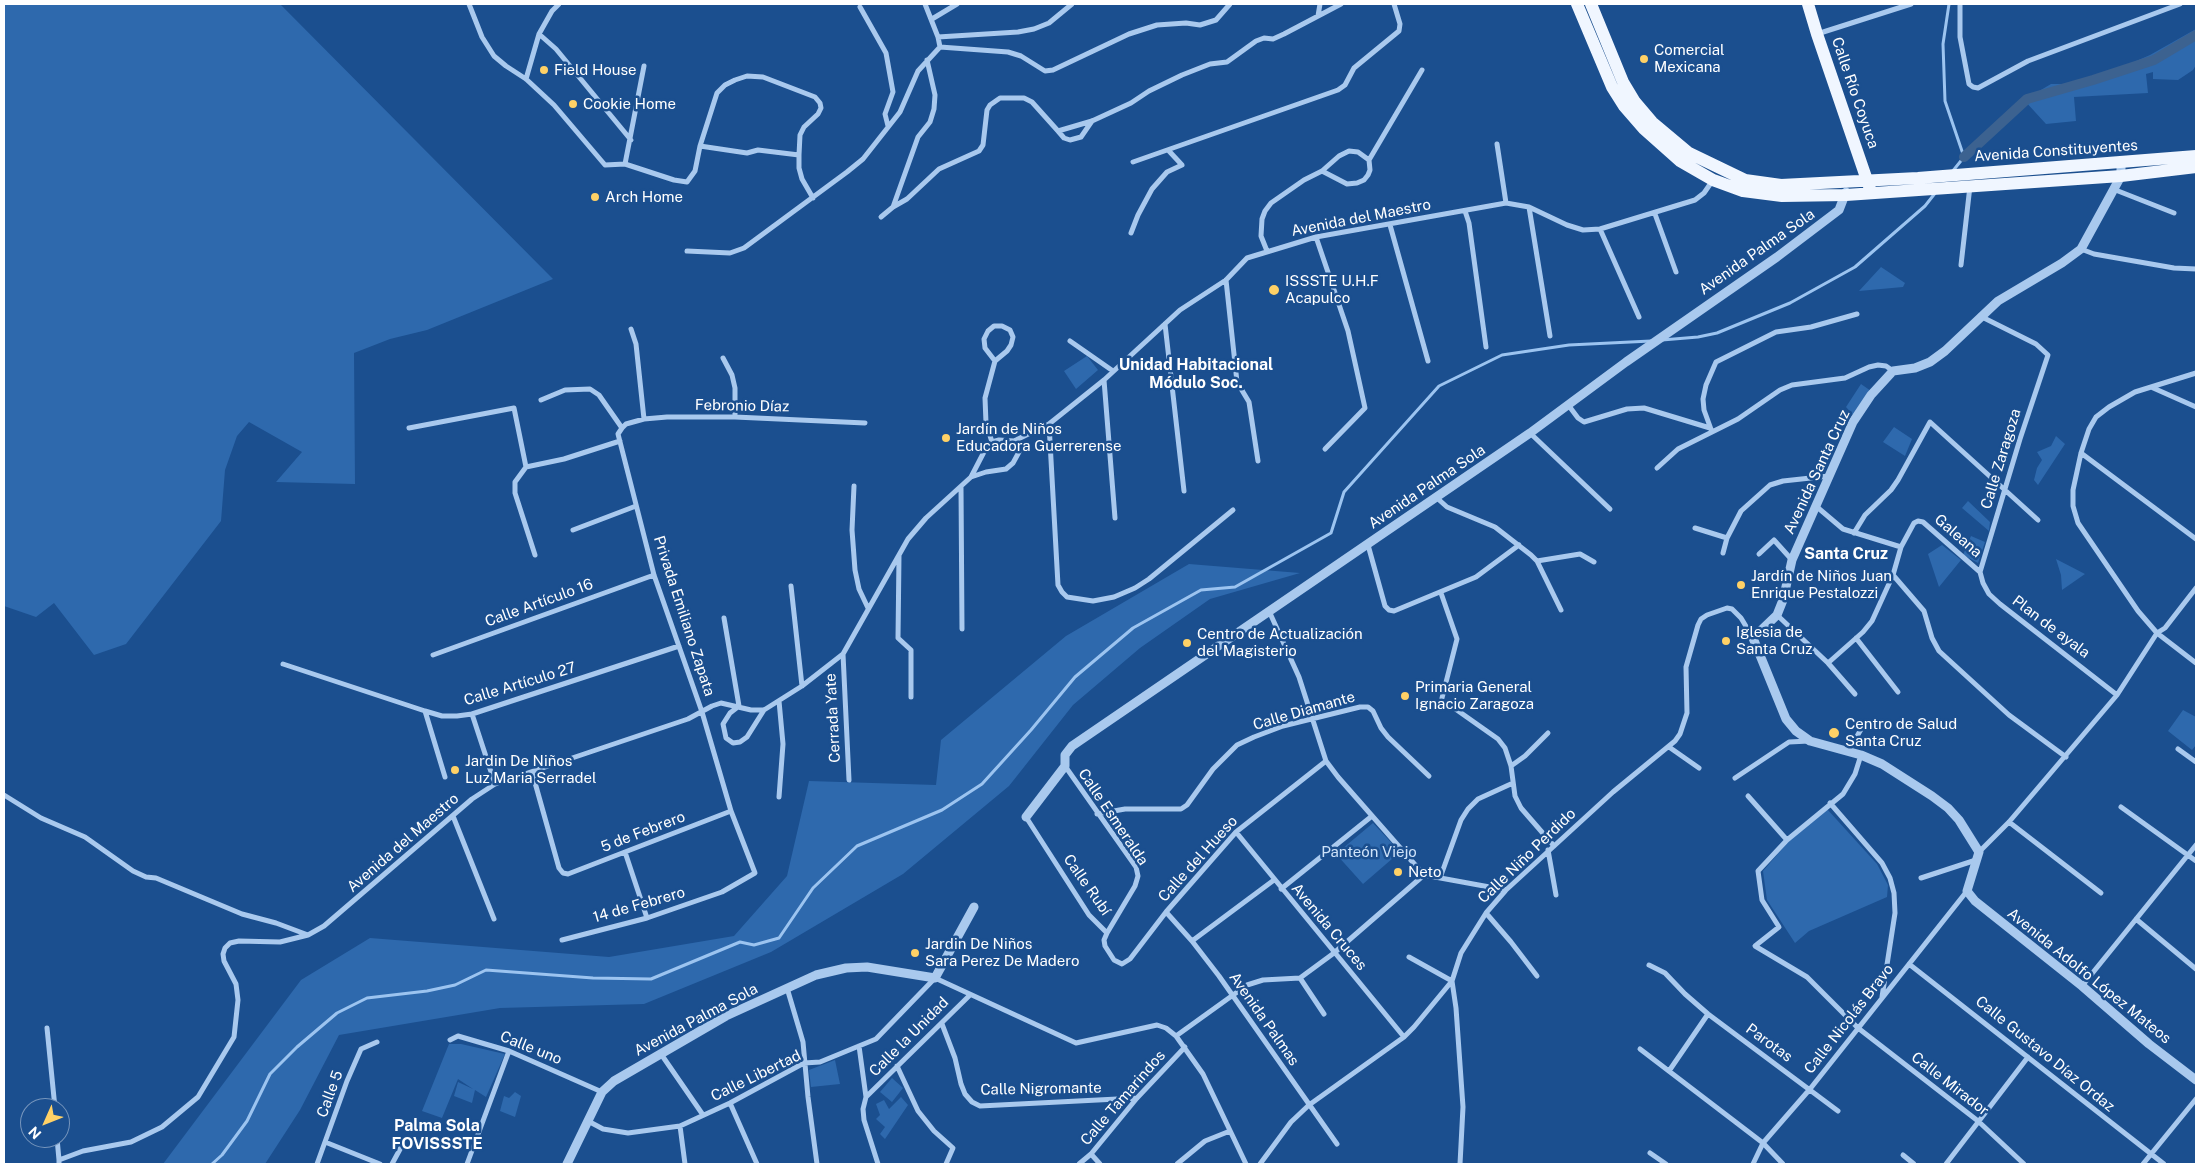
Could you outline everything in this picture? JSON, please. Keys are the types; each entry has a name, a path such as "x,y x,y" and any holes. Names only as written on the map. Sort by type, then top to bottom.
{"main road":[{"path":"1577,4 1612,87 1624,106 1661,146 1680,160 1716,174 1745,180 1781,185 1844,182 1869,187"},
{"path":"1591,4 1623,82 1635,102 1652,122 1689,154 1716,174 1743,191 1762,194 1846,195 1869,187"},
{"name":"Calle Río Coyuca","path":"1808,4 1869,187"},
{"name":"Avenida Constituyentes","path":"1869,187 1966,180 2121,162 2196,156"},
{"name":"Avenida Constituyentes","path":"1966,180 2121,176 2196,168"}],"street":[{"path":"469,4 482,37 494,56 526,79 554,105 605,165 625,164 674,180 687,182 696,171 700,146 718,93 725,85 747,76 764,77 815,97 820,103 821,108 818,114 804,127 800,135 799,154 799,168 802,179 813,198"},
{"path":"526,79 539,34 559,4"},
{"path":"925,4 940,47"},
{"path":"932,20 958,4"},
{"path":"938,37 1018,32 1034,29 1049,23 1072,4"},
{"path":"687,251 730,253 744,248 863,159 900,112 918,72 940,47 1008,52 1021,56 1045,71 1060,68 1089,52 1129,34 1157,25 1186,23 1200,25 1208,23 1216,20 1230,4"},
{"path":"1318,16 1320,4"},
{"path":"1058,131 1092,121 1130,103 1149,90 1182,75 1210,64 1227,62 1256,41 1264,38 1273,39 1342,4"},
{"path":"1133,162 1170,151 1345,86 1354,68 1399,31 1400,24 1394,4"},
{"path":"1817,34 1911,4"},
{"path":"1960,4 1960,37 1969,84 1978,88 2028,62 2180,4"},
{"path":"860,7 886,53 893,92 885,114 888,126"},
{"path":"539,34 556,49 631,140"},
{"path":"893,207 918,137 930,122 934,109 935,95 927,60"},
{"path":"625,164 644,66"},
{"path":"1322,172 1348,184 1364,180 1370,170 1369,160 1422,70"},
{"path":"881,217 907,199 944,166 978,151 983,145 987,110 990,105 1000,98 1024,98 1032,102 1064,138 1070,140 1081,137 1092,121"},
{"path":"1497,144 1506,203"},
{"path":"700,146 747,153 758,150 799,154"},
{"path":"1130,233 1152,189 1167,172 1182,165 1170,151"},
{"path":"1267,251 1261,236 1265,211 1278,198 1304,180 1322,172 1339,156 1349,151 1358,152 1369,160"},
{"path":"1657,468 1678,449 1711,430 1748,413 1780,390 1792,385 1831,381 1878,365 1886,366 1893,371 1915,368 1930,362 1945,351 1998,301 2062,263 2081,249 2088,239 2112,189 2121,176 2121,162"},
{"name":"Avenida del Maestro","path":"992,442 1018,439 1049,424 1104,380 1165,324 1199,296 1226,280 1247,258 1316,237 1506,203 1529,207 1567,225 1583,230 1600,229 1655,214 1695,200 1704,193 1716,174"},
{"path":"1961,265 1966,180"},
{"path":"1844,182 1846,195"},
{"path":"2112,189 2174,214"},
{"name":"Avenida Palma Sola","path":"1026,817 1065,766 1065,755 1072,746 1569,406 1626,362 1839,210 1846,195"},
{"path":"1529,207 1550,336"},
{"path":"1465,211 1469,222 1486,347"},
{"path":"1655,214 1676,272"},
{"path":"1390,225 1428,361"},
{"path":"1600,229 1639,317"},
{"path":"1316,237 1348,331 1366,408 1325,449"},
{"path":"2081,249 2094,254 2174,268 2196,269"},
{"path":"1226,280 1237,382 1250,402 1258,461"},
{"path":"1711,430 1703,398 1716,362 1776,332 1811,326 1857,314"},
{"name":"Calle Zaragoza","path":"1980,316 2036,344 2048,355 1980,572"},
{"path":"1165,324 1184,491"},
{"path":"724,618 739,706 730,713 723,724 726,738 733,743 740,742 748,737 764,710 802,686 843,654 908,539 926,518 971,477 980,464 985,450 992,442 984,411 985,398 994,361 1007,351 1013,337 1010,330 1002,326 994,326 988,331 984,339 985,348 994,361"},
{"path":"631,329 636,344 644,419"},
{"path":"1070,341 1114,371"},
{"path":"723,358 732,375 735,388 735,417"},
{"name":"Avenida Santa Cruz","path":"1752,638 1777,615 1783,600 1792,560 1853,422 1871,395 1893,371"},
{"path":"2196,373 2151,386 2121,399 2096,418 2088,429 2073,490 2073,506 2078,523 2138,611 2157,633 2196,663"},
{"path":"1104,380 1115,518"},
{"path":"2151,386 2196,407"},
{"path":"541,400 564,390 590,389 599,395 622,428"},
{"path":"1569,406 1578,418 1584,422 1627,409 1644,408 1711,430"},
{"path":"408,428 514,408 526,466"},
{"name":"Febronio Díaz","path":"622,428 626,424 644,419 735,417 865,423"},
{"path":"1854,533 1865,515 1891,490 1898,480 1930,422 2038,520"},
{"path":"1049,424 1058,585 1067,597 1093,601 1114,597 1134,588 1149,579 1232,510"},
{"name":"Privada Emiliano Zapata","path":"622,428 618,434 654,575 702,712 731,811 755,873 722,892"},
{"path":"1530,433 1610,509"},
{"path":"971,477 986,472 1006,469 1013,463 1019,452 1018,439"},
{"path":"534,555 514,493 515,482 526,466 564,459 620,442"},
{"path":"2081,453 2196,539"},
{"path":"1723,553 1727,538 1741,511 1770,485 1783,481 1830,476"},
{"path":"854,486 852,530 855,570 859,589 868,608"},
{"path":"961,487 962,628"},
{"path":"1437,498 1447,507 1495,527 1537,561 1561,610"},
{"path":"573,530 636,506"},
{"path":"1816,507 1843,528 1901,547 1893,575 1872,621 1828,663"},
{"name":"Galeana","path":"1901,547 1914,523 1918,521 1923,522 1980,572"},
{"path":"1695,528 1727,538"},
{"path":"1759,554 1774,540 1792,560"},
{"path":"1368,544 1385,606 1389,610 1394,610 1441,593 1478,576 1519,545"},
{"path":"899,554 898,638 911,650 911,697"},
{"path":"1537,561 1580,554 1594,562"},
{"name":"Plan de ayala","path":"1980,572 1989,594 2000,604 2118,695"},
{"name":"Calle Artículo 16","path":"432,654 654,575"},
{"path":"1893,575 1924,611 1932,638 1939,651 2009,715 2066,756"},
{"path":"790,586 802,686"},
{"path":"1921,878 1978,856 2010,822 2118,695 2157,633 2165,628 2196,588"},
{"path":"1441,593 1457,639 1456,650 1442,698"},
{"name":"Calle Niño Perdido","path":"1260,1164 1291,1122 1309,1105 1404,1037 1452,981 1461,953 1486,913 1506,890 1613,792 1669,747 1680,734 1687,713 1686,667 1701,619 1720,610 1732,609 1741,618 1752,638"},
{"path":"1269,611 1299,677 1326,761 1372,816 1424,876 1506,890"},
{"path":"1777,615 1828,663 1855,694"},
{"path":"1752,638 1786,719 1796,732 1810,740 1861,755 1882,764 1948,808 1960,820 1978,856 1967,891"},
{"path":"1856,638 1898,692"},
{"name":"Calle Artículo 27","path":"282,664 442,716 472,714 679,646"},
{"name":"Cerrada Yate","path":"843,654 849,780"},
{"path":"779,798 783,744 780,701"},
{"name":"Avenida del Maestro","path":"59,1162 83,1151 131,1142 162,1127 198,1097 218,1062 228,1050 234,1037 238,1000 236,984 224,961 225,948 230,943 239,941 280,942 308,935 340,914 472,799 495,784 688,719 721,704 739,706 751,710 764,710"},
{"name":"Calle Diamante","path":"1097,814 1125,809 1181,809 1187,805 1213,769 1237,745 1268,732 1312,718 1360,707 1368,707 1373,711 1381,728 1388,737 1429,776"},
{"path":"1454,708 1498,739 1505,748 1511,766 1515,796 1521,808 1554,846"},
{"path":"425,711 445,777"},
{"path":"472,714 495,784"},
{"path":"1848,752 1864,724"},
{"path":"1511,766 1525,756 1548,733"},
{"path":"1735,778 1789,742 1810,740"},
{"path":"1669,747 1699,768"},
{"path":"2178,749 2196,762"},
{"path":"1748,796 1787,840 1843,794 1850,785 1861,755"},
{"name":"Calle del Hueso","path":"1122,964 1130,959 1166,912 1236,832 1326,761"},
{"name":"Calle Esmeralda","path":"1065,766 1136,867 1138,876 1135,886 1107,934"},
{"name":"5 de Febrero","path":"532,772 559,868 563,873 568,874 731,811"},
{"path":"1440,878 1461,820 1468,809 1478,799 1513,783"},
{"path":"4,795 41,818 92,841 133,871 146,877 156,878 242,914 276,923 308,935"},
{"path":"1830,803 1882,863 1890,878 1894,892 1895,913 1882,997"},
{"path":"2121,807 2196,861"},
{"path":"453,816 494,919"},
{"path":"1282,889 1372,816"},
{"name":"Calle Rubí","path":"1026,817 1089,914 1107,934 1104,940 1105,946 1114,960 1122,964"},
{"path":"2010,822 2101,893"},
{"name":"Avenida Cruces","path":"1236,832 1404,1037"},
{"name":"Calle Mirador","path":"1787,840 1758,871 1762,900 1779,927 1755,946 1807,977 1858,1028 1978,1121 2024,1164"},
{"path":"2082,986 2196,845"},
{"path":"1548,850 1556,895"},
{"path":"625,852 647,918"},
{"path":"1176,1036 1248,984 1263,980 1300,978 1334,953 1424,876"},
{"path":"1192,940 1274,880"},
{"name":"Calle Nicolás Bravo","path":"1753,1164 1763,1143 1810,1089 1967,891"},
{"name":"Avenida Adolfo López Mateos","path":"1967,891 1986,911 2082,986 2142,1038 2196,1080"},
{"name":"14 de Febrero","path":"562,940 647,918 722,892"},
{"path":"974,907 935,978 1076,1043 1157,1025 1166,1028 1185,1047 1203,1074 1246,1164"},
{"name":"Avenida Palmas","path":"1166,912 1192,940 1337,1144"},
{"path":"1486,913 1512,942 1537,976"},
{"path":"2136,919 2196,969"},
{"path":"1409,957 1452,981 1456,1008 1463,1106 1460,1164"},
{"name":"Calle Gustavo Díaz Ordaz","path":"1909,964 2164,1164"},
{"name":"Parotas","path":"1649,965 1665,973 1708,1014 1838,1110"},
{"name":"Avenida Palma Sola","path":"602,1092 614,1081 726,1016 816,975 846,968 867,967 935,978"},
{"name":"Calle Libertad","path":"588,1121 603,1129 628,1133 680,1126 730,1103 804,1063 820,1062 876,1039 935,978"},
{"path":"1300,978 1324,1014"},
{"path":"787,988 801,1031 817,1164"},
{"name":"Calle la Unidad","path":"866,1097 896,1066 942,1024 970,994"},
{"path":"1669,1071 1708,1014"},
{"name":"Calle Nigromante","path":"942,1024 955,1058 965,1094 972,1102 980,1106 1137,1098"},
{"path":"48,1028 54,1098"},
{"name":"Calle uno","path":"450,1040 458,1036 509,1051 602,1092"},
{"name":"Calle 5","path":"317,1164 347,1081 361,1049 378,1042"},
{"name":"Calle la Unidad","path":"859,1046 866,1097 863,1109 864,1120 878,1164"},
{"name":"Calle Tamarindos","path":"1079,1164 1185,1047"},
{"path":"1640,1049 1763,1143 1783,1164"},
{"path":"467,1164 509,1051"},
{"path":"661,1054 703,1116"},
{"path":"1946,1164 2028,1057"},
{"path":"896,1066 918,1111 934,1131 954,1148 946,1164"},
{"path":"567,1164 602,1092"},
{"path":"2143,1164 2196,1099"},
{"path":"730,1103 758,1164"},
{"path":"680,1126 685,1164"},
{"path":"1177,1164 1205,1141 1230,1131"},
{"path":"392,1164 405,1140"},
{"path":"325,1142 380,1164"},
{"path":"58,1148 59,1162"},
{"path":"1650,1153 1666,1164"},
{"path":"1090,1154 1100,1164"},
{"path":"1903,1155 1914,1164"}],"green space":[{"path":"4,4 280,4 553,279 427,330 390,339 354,353 355,484 276,482 302,452 249,422 237,436 225,470 221,521 126,644 94,655 54,603 36,617 4,606"},
{"path":"2196,29 2196,65 2193,70 2178,80 2153,79 2153,72 2146,74 2148,93 2074,97 2076,121 2046,124 2024,100 2051,84 2067,84 2104,75 2150,55"},
{"path":"1881,267 1905,283 1903,287 1859,291"},
{"path":"1087,356 1098,370 1076,389 1064,371"},
{"path":"1861,384 1871,391 1854,416 1846,407"},
{"path":"1894,427 1912,439 1905,456 1883,442"},
{"path":"2056,436 2065,444 2038,485 2034,480 2037,468 2042,460 2037,452 2051,446"},
{"path":"1968,501 1990,522 1989,531 1962,508"},
{"path":"1971,536 1985,542 1978,563 1963,555"},
{"path":"1942,545 1961,560 1939,587 1928,554"},
{"path":"2056,559 2085,574 2062,590 2061,575"},
{"path":"1189,564 1300,573 1210,599 1140,648 1073,705 1009,786 903,874 771,952 644,1004 500,1008 339,1035 300,1110 265,1164 163,1164 301,980 370,938 609,957 734,936 787,876 809,781 936,785 941,740 1066,636"},
{"path":"2183,710 2196,717 2196,745 2192,750 2168,731"},
{"path":"1827,809 1877,864 1888,885 1887,897 1809,931 1795,943 1767,900 1763,871 1789,841"},
{"name":"Panteón Viejo","path":"1373,823 1400,852 1363,884 1336,854"},
{"path":"449,1044 461,1044 505,1054 486,1097 475,1090 472,1103 454,1096 458,1082 473,1089 458,1079 442,1118 422,1111"},
{"path":"835,1060 840,1084 811,1087 809,1070"},
{"path":"892,1078 903,1088 892,1102 880,1092"},
{"path":"515,1092 521,1096 515,1117 500,1111 504,1096 509,1098"},
{"path":"901,1097 908,1105 885,1139 880,1134 885,1127 876,1119 880,1115 876,1104 884,1100 889,1109"}],"waterway":[{"path":"1949,4 1943,44 1945,101 1964,157 1952,172"},
{"path":"1964,157 2027,99 2154,60 2196,35"},
{"path":"1662,340 1698,337 1717,333 1790,303 1855,267 1925,206 1936,192"},
{"path":"212,1164 222,1155 247,1121 270,1074 297,1047 337,1013 367,998 427,991 455,985 486,970 593,978 651,979 740,942 754,945 779,938 813,888 857,846 942,810 982,784 1031,730 1075,677 1133,628 1201,590 1235,587 1331,533 1344,492 1439,386 1502,355 1569,345 1651,341"}],"place":[{"name":"Comercial Mexicana","path":"1644,59"},
{"name":"Field House","path":"544,70"},
{"name":"Cookie Home","path":"573,104"},
{"name":"Arch Home","path":"595,197"},
{"name":"ISSSTE U.H.F Acapulco","path":"1274,290"},
{"name":"Jardín de Niños Educadora Guerrerense","path":"946,438"},
{"name":"Jardín de Niños Juan Enrique Pestalozzi","path":"1741,585"},
{"name":"Iglesia de Santa Cruz","path":"1726,641"},
{"name":"Centro de Actualización del Magisterio","path":"1187,643"},
{"name":"Primaria General Ignacio Zaragoza","path":"1405,696"},
{"name":"Centro de Salud Santa Cruz","path":"1834,733"},
{"name":"Jardin De Niños Luz Maria Serradel","path":"455,770"},
{"name":"Neto","path":"1398,872"},
{"name":"Jardin De Niños Sara Perez De Madero","path":"915,953"}],"district":[{"name":"Unidad Habitacional Módulo Soc.","path":"1196,374"},
{"name":"Santa Cruz","path":"1846,554"},
{"name":"Palma Sola FOVISSSTE","path":"437,1135"}]}
